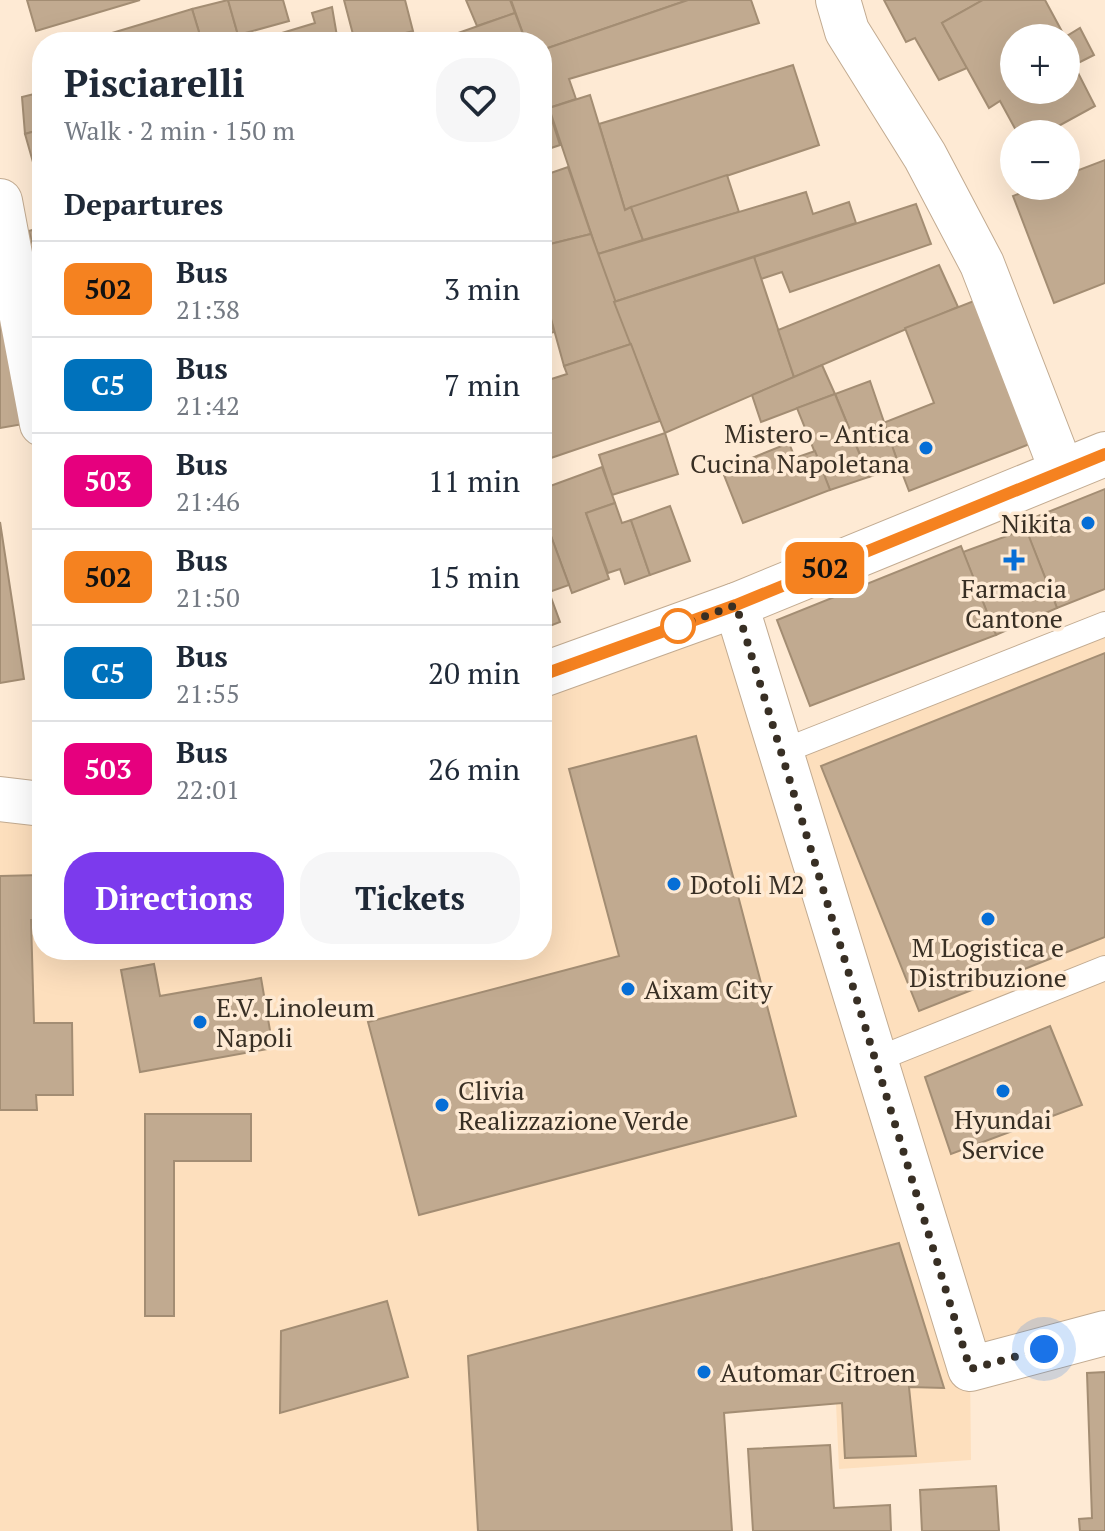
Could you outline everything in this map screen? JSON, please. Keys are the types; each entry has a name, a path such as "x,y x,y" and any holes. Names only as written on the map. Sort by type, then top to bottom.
{"street":[{"path":"838,0 847,31 925,156 982,264 1062,471"},
{"path":"0,201 32,371"},
{"path":"552,671 736,605 1105,454"},
{"path":"736,605 970,1369 1105,1333"},
{"path":"0,799 32,803"}],"lane":[{"path":"781,752 1105,624"},
{"path":"875,1060 1105,968"}],"shaded area":[{"path":"726,593 796,741 1105,611 1105,1332 970,1369 971,1460 839,1469 836,1403 724,1413 732,1531 0,1531 0,789 32,794 32,960 552,960 552,658"}],"building":[{"path":"27,0 140,0 36,31"},
{"path":"228,0 237,32 199,32 192,9"},
{"path":"228,0 283,0 289,21 249,32 237,32"},
{"path":"344,0 405,0 413,31 352,32"},
{"path":"466,0 510,0 515,13 477,26"},
{"path":"511,0 688,0 552,47 552,32 522,32"},
{"path":"688,0 751,0 759,23 569,79 576,99 552,107 552,47"},
{"path":"884,0 983,0 942,23 967,68 939,80 915,38 906,42"},
{"path":"983,0 1045,0 1058,24 1000,24 1000,101 989,108 942,23"},
{"path":"332,7 336,32 285,32 315,23 312,13"},
{"path":"192,9 199,32 115,32"},
{"path":"515,13 522,32 461,32"},
{"path":"1080,28 1094,55 1080,62"},
{"path":"793,65 819,145 625,210 599,124"},
{"path":"1080,77 1095,106 1070,120 1010,120 1002,104 1080,104"},
{"path":"32,94 32,132 25,134 22,97"},
{"path":"590,95 625,210 631,207 643,240 598,254 552,117 552,107"},
{"path":"552,120 560,145 552,148"},
{"path":"32,132 32,159 25,134"},
{"path":"1105,160 1105,283 1054,303 1015,200 1080,200 1080,170"},
{"path":"568,167 591,234 552,244 552,173"},
{"path":"727,175 739,212 643,240 631,207"},
{"path":"806,192 813,214 849,202 856,223 614,302 598,254"},
{"path":"916,204 931,244 790,292 782,272 761,279 754,257"},
{"path":"591,234 631,344 564,366 552,322 552,244"},
{"path":"754,257 794,377 665,433 614,302"},
{"path":"939,265 958,307 794,377 778,330"},
{"path":"0,295 32,411 32,423 0,428"},
{"path":"984,297 1040,440 909,491 883,423 934,403 905,328"},
{"path":"631,344 660,421 552,458 552,379 567,374 564,366"},
{"path":"822,365 835,394 761,422 752,395"},
{"path":"870,381 899,466 869,477 835,394"},
{"path":"835,394 869,477 830,490 797,408"},
{"path":"665,433 678,474 612,495 599,455"},
{"path":"789,443 795,458 815,451 830,490 743,523 722,470"},
{"path":"602,467 615,503 586,513 609,579 572,593 552,539 552,485"},
{"path":"1105,489 1105,589 1057,608 1023,522"},
{"path":"615,503 622,523 631,520 650,575 625,584 620,569 608,573 586,513"},
{"path":"670,506 690,561 650,575 631,520"},
{"path":"0,522 24,679 0,683"},
{"path":"1026,529 1057,608 996,635 963,552"},
{"path":"552,539 569,585 552,591"},
{"path":"961,546 996,635 810,706 777,620"},
{"path":"552,600 560,622 552,625"},
{"path":"1105,653 1105,937 919,1011 821,766"},
{"name":"Aixam City","path":"696,736 796,1116 419,1215 368,1022 619,956 569,769"},
{"path":"32,875 34,1023 72,1023 73,1095 36,1095 37,1110 0,1110 0,876"},
{"name":"E.V. Linoleum Napoli","path":"154,964 160,996 261,978 273,1048 140,1072 121,970"},
{"name":"Hyundai Service","path":"1050,1026 1082,1105 951,1154 925,1077"},
{"path":"145,1114 251,1114 251,1161 174,1161 174,1316 145,1316"},
{"name":"Automar Citroen","path":"899,1243 944,1388 909,1387 916,1456 845,1458 842,1403 724,1413 732,1531 478,1531 468,1356"},
{"path":"387,1301 408,1377 280,1413 281,1331"},
{"path":"1105,1372 1105,1531 1080,1531 1079,1519 1092,1518 1087,1373"},
{"path":"830,1445 834,1508 890,1505 891,1531 753,1531 748,1449"},
{"path":"996,1486 999,1531 922,1531 920,1490"}],"bus line":[{"name":"502","path":"552,671 736,605 1105,454"}],"place":[{"name":"Mistero - Antica Cucina Napoletana","path":"926,448"},
{"name":"Nikita","path":"1088,523"},
{"name":"Farmacia Cantone","path":"1014,560"},
{"name":"Dotoli M2","path":"674,884"},
{"name":"M Logistica e Distribuzione","path":"988,919"},
{"name":"Aixam City","path":"628,989"},
{"name":"E.V. Linoleum Napoli","path":"200,1022"},
{"name":"Hyundai Service","path":"1003,1091"},
{"name":"Clivia Realizzazione Verde","path":"442,1105"},
{"name":"Automar Citroen","path":"704,1372"}],"route":[{"path":"678,626 736,605 970,1369 1044,1349"}]}
